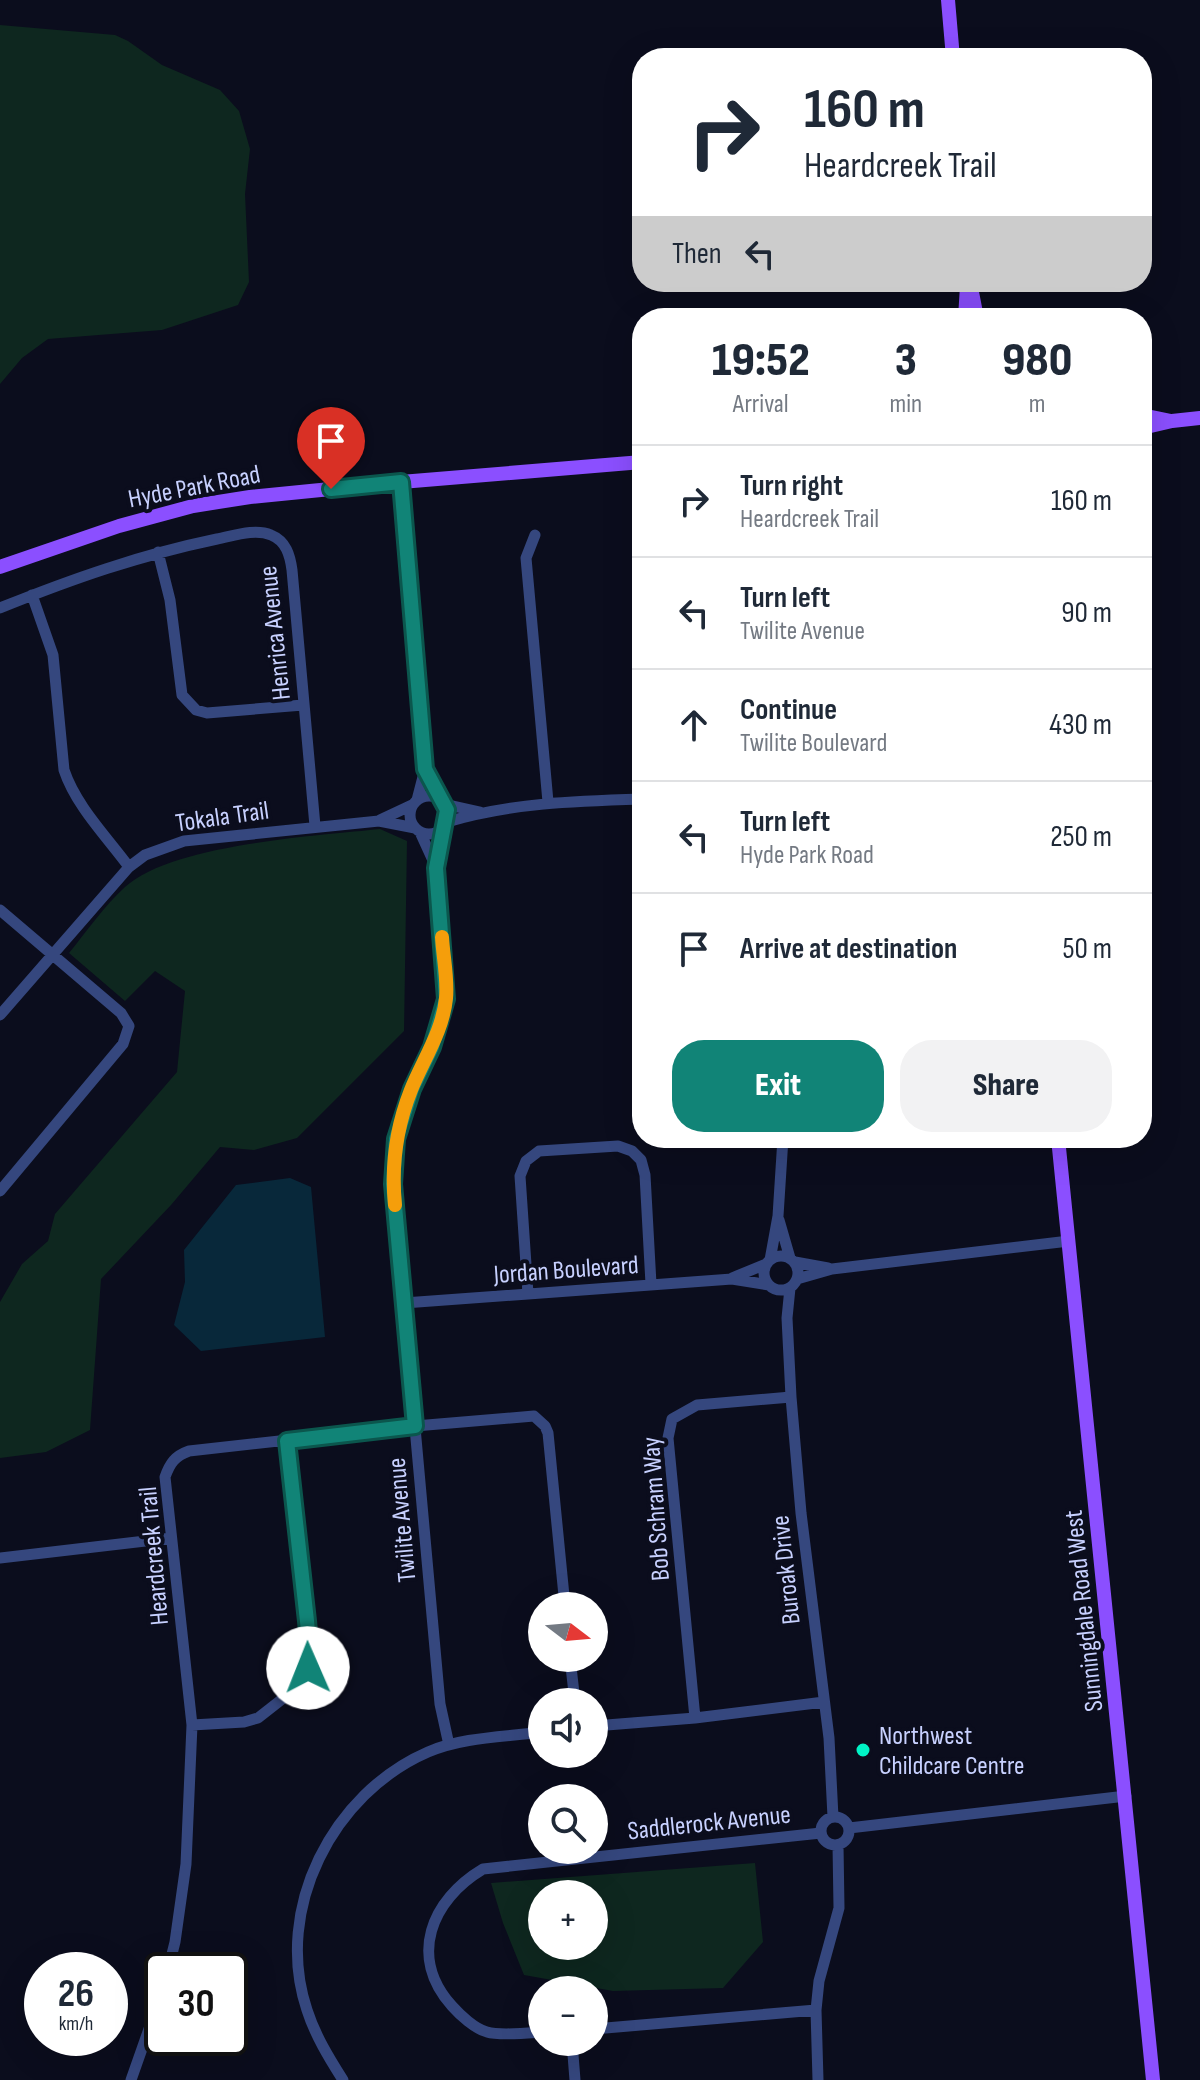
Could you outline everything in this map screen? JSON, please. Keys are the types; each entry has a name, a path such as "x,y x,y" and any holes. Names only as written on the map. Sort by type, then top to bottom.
{"main road":[{"path":"948,0 952,48"},
{"path":"1152,417 1172,421"},
{"path":"1152,426 1200,418"},
{"name":"Hyde Park Road","path":"0,567 164,512 250,497 632,463"},
{"name":"Sunningdale Road West","path":"1059,1148 1153,2080"}],"street":[{"path":"401,482 425,769 447,810 445,825"},
{"name":"Henrica Avenue","path":"0,608 111,565 158,552 248,533 261,532 279,540 290,556 315,826"},
{"path":"535,535 526,558 548,802"},
{"path":"158,552 170,600 179,685 188,704 207,713 303,705"},
{"path":"32,595 53,655 64,770 68,782 129,867"},
{"path":"425,769 410,817 418,830 432,834 445,825 480,812 548,802 632,799"},
{"path":"414,803 428,796 480,812"},
{"name":"Tokala Trail","path":"379,821 414,803"},
{"name":"Tokala Trail","path":"0,1015 129,867 145,855 184,841 315,826 379,821 418,830"},
{"name":"Twilite Avenue","path":"445,825 436,868 446,999 432,1047 412,1089 396,1139 393,1184 440,1704 449,1745"},
{"name":"Twilite Avenue","path":"418,830 436,868"},
{"path":"0,910 121,1013 126,1018 128,1032 123,1044 0,1191"},
{"path":"528,1294 520,1176 526,1161 539,1151 618,1146 632,1151 641,1160 645,1175 651,1284"},
{"path":"782,1148 778,1216 764,1275 773,1287 832,1269 1069,1241"},
{"path":"778,1216 793,1260 794,1283"},
{"path":"768,1262 780,1256 832,1269"},
{"name":"Jordan Boulevard","path":"732,1279 768,1262"},
{"name":"Jordan Boulevard","path":"404,1303 732,1279 773,1287"},
{"name":"Buroak Drive","path":"794,1283 787,1318 791,1397 801,1513 829,1738 833,1817"},
{"name":"Buroak Drive","path":"773,1287 787,1318"},
{"name":"Bob Schram Way","path":"695,1718 668,1438 672,1419 697,1405 791,1397"},
{"name":"Heardcreek Trail","path":"172,1952 186,1864 192,1725 165,1477 170,1463 189,1451 534,1416 545,1426 563,1592"},
{"path":"192,1725 244,1722 258,1718 295,1689 308,1668 308,1632 287,1441"},
{"path":"0,1558 171,1538"},
{"path":"608,1725 824,1702"},
{"path":"343,2080 317,2034 306,2008 300,1979 298,1947 302,1907 322,1850 356,1803 402,1765 449,1745 528,1734"},
{"path":"849,1828 1126,1796"},
{"path":"833,1817 840,1818 849,1828 845,1840 838,1845 826,1842 821,1833 822,1825 833,1817"},
{"name":"Saddlerock Avenue","path":"528,2032 486,2032 459,2014 439,1992 430,1966 430,1929 442,1905 462,1882 483,1869 821,1833"},
{"path":"818,2080 816,2010 819,1981 839,1908 838,1845"},
{"path":"608,2028 816,2010"},
{"path":"134,2079 144,2048"},
{"path":"573,2056 575,2080"}],"green space":[{"path":"0,25 115,35 162,65 220,90 239,111 250,149 245,194 249,282 238,305 162,330 48,339 22,358 0,384"},
{"path":"380,829 407,841 404,1031 297,1138 254,1150 220,1147 171,1205 101,1279 90,1430 46,1452 0,1458 0,1302 22,1264 48,1241 55,1214 177,1072 185,991 155,971 125,1001 69,953 125,887 147,872 176,861 246,844"},
{"path":"755,1863 763,1942 723,1988 613,1991 608,1990 608,1976 524,1975 491,1883 528,1880 528,1960 608,1960 608,1880 531,1880"}],"water":[{"path":"290,1178 311,1187 325,1337 201,1351 174,1325 185,1282 184,1250 236,1185"}],"slow traffic":[{"path":"395,1205 396,1139 412,1089 432,1047 446,999 442,937"}],"place":[{"name":"Northwest Childcare Centre","path":"863,1750"}],"route":[{"path":"308,1668 307,1621 287,1441 415,1426 393,1184 396,1139 412,1089 432,1047 446,999 436,868 448,816 425,769 401,482 331,489"}]}
